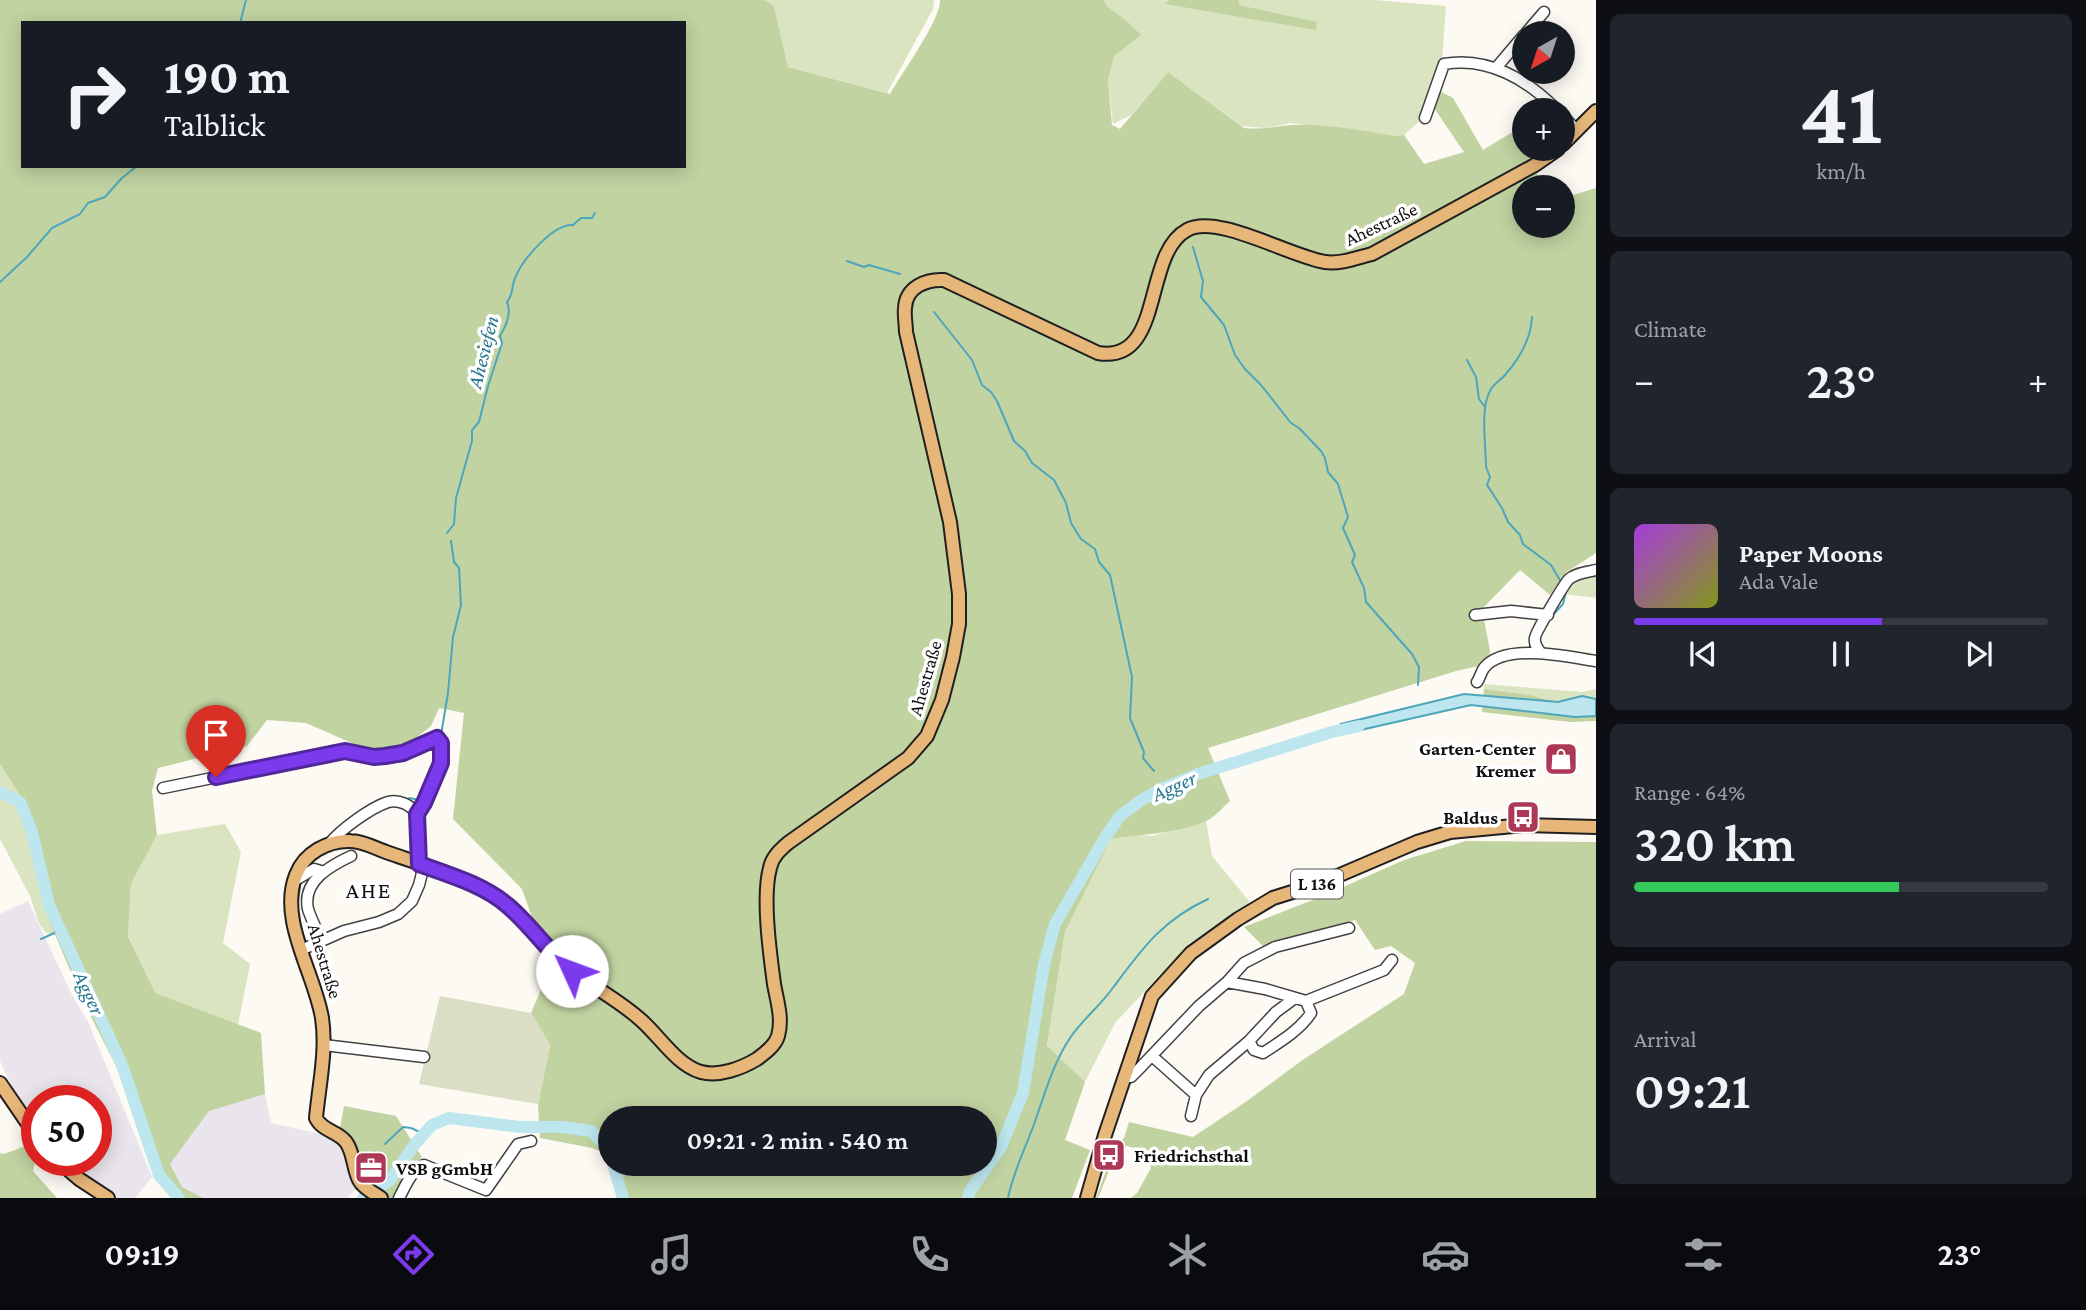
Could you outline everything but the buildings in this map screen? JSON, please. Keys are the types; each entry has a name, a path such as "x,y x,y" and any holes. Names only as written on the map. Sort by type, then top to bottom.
{"main road":[{"path":"1577,131 1596,111"},
{"name":"Ahestraße","path":"329,844 353,841 472,884 498,898 561,962 622,1003 681,1061 692,1067 702,1072 718,1072 738,1068 755,1060 768,1051 777,1038 780,1020 770,956 768,896 770,867 776,854 908,758 927,736 942,700 953,657 959,624 959,594 951,534 906,332 905,308 915,288 929,279 944,280 1098,353 1121,352 1136,341 1169,250 1188,229 1202,226 1228,230 1325,262 1345,262 1372,254 1541,161"},
{"name":"L 136","path":"1087,1198 1105,1135 1152,996 1191,953 1273,898 1321,883 1417,842 1450,832 1524,825 1596,827"},
{"path":"294,881 301,865 309,856 329,844"},
{"name":"Ahestraße","path":"294,881 292,911 322,1018 324,1045 316,1118 322,1126 344,1140 349,1147 359,1180 363,1186 381,1198"},
{"path":"0,1083 21,1114"},
{"path":"76,1176 108,1198"}],"street":[{"path":"1536,21 1544,12"},
{"path":"1496,68 1512,49"},
{"path":"1425,118 1444,64 1458,61 1496,68 1539,91 1546,98"},
{"path":"1541,653 1536,646 1535,634 1556,598 1570,579 1583,572 1596,570"},
{"path":"1475,615 1511,611 1548,615"},
{"path":"1477,682 1484,668 1492,661 1508,655 1541,653 1596,661"},
{"path":"163,788 334,752 345,751 374,757 403,753 437,738 441,743 441,763 417,814"},
{"path":"301,950 344,931 398,914 412,901 419,885 422,873 419,864 417,814 412,806 389,802 355,821 329,844"},
{"path":"321,940 308,909 307,897 312,882 351,856"},
{"path":"294,881 314,869 324,872"},
{"path":"1126,1076 1131,1077 1153,1056 1244,963 1275,947 1349,928"},
{"path":"1227,982 1306,1001 1384,970 1392,960"},
{"path":"1191,1116 1196,1095 1209,1075 1294,998"},
{"path":"1249,1041 1254,1050 1264,1053 1277,1044 1311,1013 1306,1001"},
{"path":"324,1045 424,1057"},
{"path":"1153,1056 1196,1095"},
{"path":"399,1198 412,1175 425,1165 486,1190 519,1144 531,1140"}],"shaded area":[{"path":"28,901 71,993 89,1024 152,1177 135,1198 119,1198 86,1176 112,1176 112,1085 21,1085 21,1104 19,1101 0,1061 0,914"},
{"path":"265,1094 271,1123 326,1135 345,1149 358,1187 347,1198 203,1198 182,1187 170,1164 209,1110"}],"green space":[{"path":"0,0 764,0 774,6 788,67 890,94 928,33 940,0 1104,0 1107,6 1141,35 1114,56 1108,80 1112,125 1120,129 1168,72 1244,128 1319,125 1404,135 1424,164 1464,152 1432,105 1438,90 1453,98 1483,150 1512,132 1512,161 1540,161 1534,169 1538,175 1512,175 1512,238 1575,238 1575,194 1596,188 1596,553 1565,573 1550,595 1520,570 1482,609 1490,651 1488,664 1456,671 1208,748 1230,801 1218,813 1204,822 1181,829 1111,839 1065,932 1047,1046 1085,1082 1065,1140 1090,1150 1072,1198 620,1198 611,1176 997,1176 997,1106 598,1106 598,1150 540,1138 538,1104 550,1045 531,1013 550,968 522,889 453,819 464,713 439,708 431,726 402,749 363,748 306,723 267,720 247,746 158,768 152,791 157,835 131,884 128,936 155,993 261,1033 265,1094 209,1111 170,1164 182,1187 203,1198 171,1198 157,1178 118,1070 83,1001 43,906 27,806 0,764"},
{"path":"764,0 934,0 933,9 887,93 788,67 774,6"},
{"path":"1104,0 1169,0 1166,4 1317,29 1318,22 1239,5 1239,0 1374,0 1446,6 1442,61 1424,117 1404,135 1291,123 1264,128 1242,126 1168,72 1131,115 1113,124 1108,79 1114,56 1140,35 1107,6"},
{"path":"1169,0 1239,0 1239,5 1318,22 1316,30 1165,4"},
{"path":"1596,575 1596,598 1564,594 1577,578"},
{"path":"1484,684 1582,692 1596,689 1596,698 1559,703 1530,695 1484,689"},
{"path":"1484,689 1530,695 1559,703 1596,698 1596,721 1570,722 1482,712"},
{"path":"0,764 27,806 43,906 56,936 45,932 39,923 30,896 0,839"},
{"path":"1206,821 1212,856 1250,902 1174,960 1115,1023 1085,1082 1047,1047 1065,932 1111,839 1136,835 1152,836"},
{"path":"225,824 241,852 223,943 250,964 238,1025 154,993 128,935 131,884 157,835"},
{"path":"1466,841 1596,842 1596,1198 1131,1198 1137,1193 1151,1168 1144,1151 1127,1146 1118,1149 1096,1198 1115,1146 1124,1138 1129,1122 1193,1137 1304,1059 1404,994 1415,963 1391,946 1375,950 1355,920 1265,948 1244,927 1404,860"},
{"path":"440,996 531,1013 550,1045 538,1104 419,1084"},
{"path":"344,1106 396,1116 422,1157 409,1171 394,1198 387,1198 366,1182 351,1142 340,1128"},
{"path":"21,1148 21,1176 37,1176 57,1198 0,1198 0,1153"}],"water":[{"path":"1464,694 1558,702 1582,696 1596,699 1596,716 1575,717 1471,705 1347,733 1341,724"}],"waterway":[{"path":"241,21 246,0"},
{"path":"0,282 27,257 52,228 80,214 88,203 105,197 134,168"},
{"name":"Ahesiefen","path":"447,533 454,524 456,498 472,441 472,430 479,422 502,343 500,336 509,315 507,302 516,276 532,252 548,236 565,226 573,225 581,218 592,218 595,213"},
{"path":"1193,247 1203,281 1201,297 1224,325 1235,355 1291,423 1299,428 1325,458 1328,472 1338,484 1348,517 1343,528 1355,555 1352,562 1364,588 1366,602 1412,654 1419,667 1418,685"},
{"path":"847,261 900,274"},
{"path":"934,312 972,360 982,385 997,401 1014,441 1025,451 1032,463 1054,480 1066,503 1071,523 1081,539 1095,549 1099,562 1110,575 1132,677 1130,718 1144,752 1143,758 1154,771"},
{"path":"1532,317 1527,341 1487,398 1484,417 1486,467 1490,477 1487,485 1508,522 1520,535 1523,544 1551,565 1561,582"},
{"path":"1467,360 1476,377 1479,399 1485,407"},
{"name":"Ahesiefen","path":"441,735 453,637 461,605 459,568 454,562 451,541"},
{"path":"1554,614 1563,604 1566,592"},
{"name":"Agger","path":"968,1198 970,1191 1001,1147 1023,1093 1044,964 1055,924 1120,816 1163,788 1198,774 1359,726"},
{"name":"Agger","path":"0,792 20,802 32,832 49,905 122,1065 159,1175 179,1198"},
{"name":"Ahesiefen","path":"409,798 420,800"},
{"name":"Ahesiefen","path":"298,900 300,887"},
{"path":"1008,1198 1049,1081 1070,1038 1154,937 1177,917 1208,899"},
{"name":"Ahesiefen","path":"300,926 306,943"},
{"path":"41,939 61,930"},
{"name":"Agger","path":"363,1198 390,1180 432,1125 449,1118 520,1127 562,1127 591,1131 598,1138"},
{"name":"Ahesiefen","path":"385,1144 403,1127 424,1134"},
{"name":"Ahesiefen","path":"361,1162 375,1152"},
{"name":"Agger","path":"617,1176 623,1198"}],"place":[{"name":"Garten-Center Kremer","path":"1561,759"},
{"name":"Baldus","path":"1523,817"},
{"name":"Friedrichsthal","path":"1109,1155"},
{"name":"VSB gGmbH","path":"371,1168"}],"district":[{"name":"AHE","path":"369,890"}],"route":[{"path":"216,777 345,751 374,757 403,753 437,738 441,743 441,763 417,814 419,864 472,884 498,898 572,971"}]}
